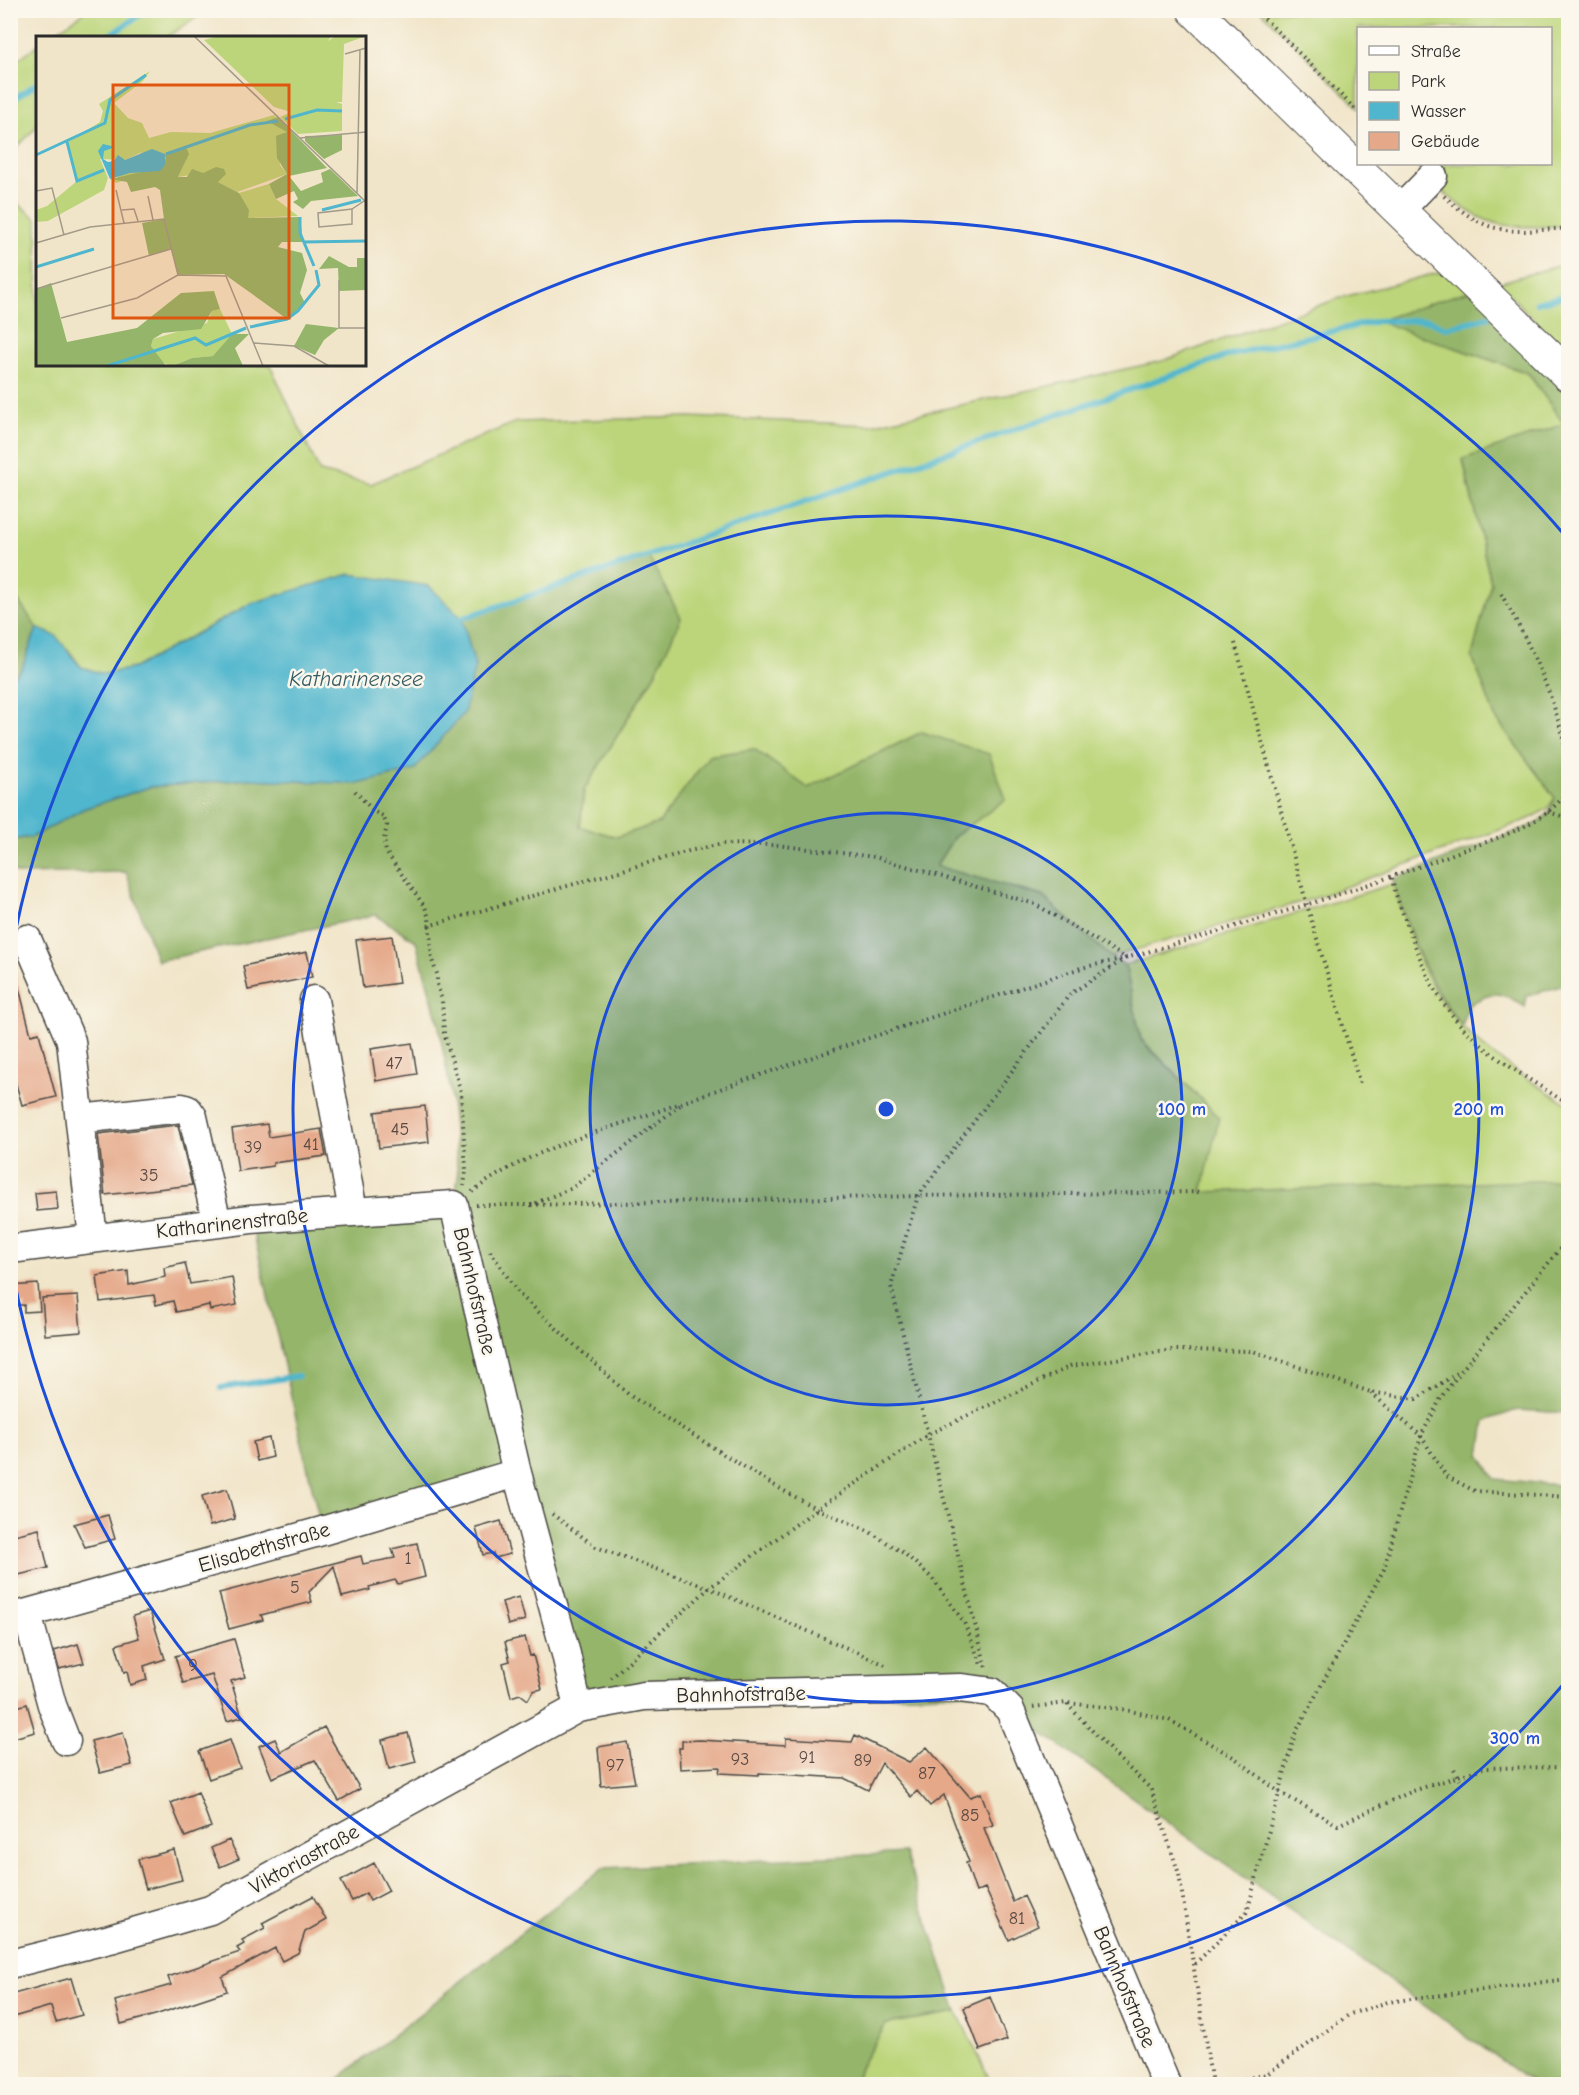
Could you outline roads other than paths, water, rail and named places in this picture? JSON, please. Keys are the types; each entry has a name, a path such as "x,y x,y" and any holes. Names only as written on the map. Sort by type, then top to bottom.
{"main road":[{"path":"1194,10 1569,375"}],"street":[{"path":"1399,211 1431,178"},
{"path":"27,939 72,1041 93,1238"},
{"path":"314,1000 353,1211"},
{"path":"80,1119 182,1108 188,1110 193,1117 217,1223"},
{"name":"Katharinenstraße","path":"10,1249 217,1223 458,1203"},
{"name":"Bahnhofstraße","path":"458,1203 520,1483 578,1708 644,1696 960,1688 1001,1701 1166,2085"},
{"name":"Elisabethstraße","path":"19,1616 333,1527 520,1483"},
{"path":"19,1616 66,1741"},
{"name":"Viktoriastraße","path":"10,1964 110,1939 210,1910 578,1708"}],"water":[{"name":"Katharinensee","path":"350,574 429,586 462,618 475,666 464,713 414,770 358,784 249,779 150,787 83,809 32,837 11,840 11,679 22,668 37,628 56,636 81,667 104,674 134,668 252,603"}],"waterway":[{"path":"109,36 147,10"},
{"path":"10,101 36,84"},
{"path":"1537,303 1568,295"},
{"path":"454,621 1230,355 1377,321 1428,320 1446,328 1488,317"},
{"path":"221,1388 298,1376"}]}
